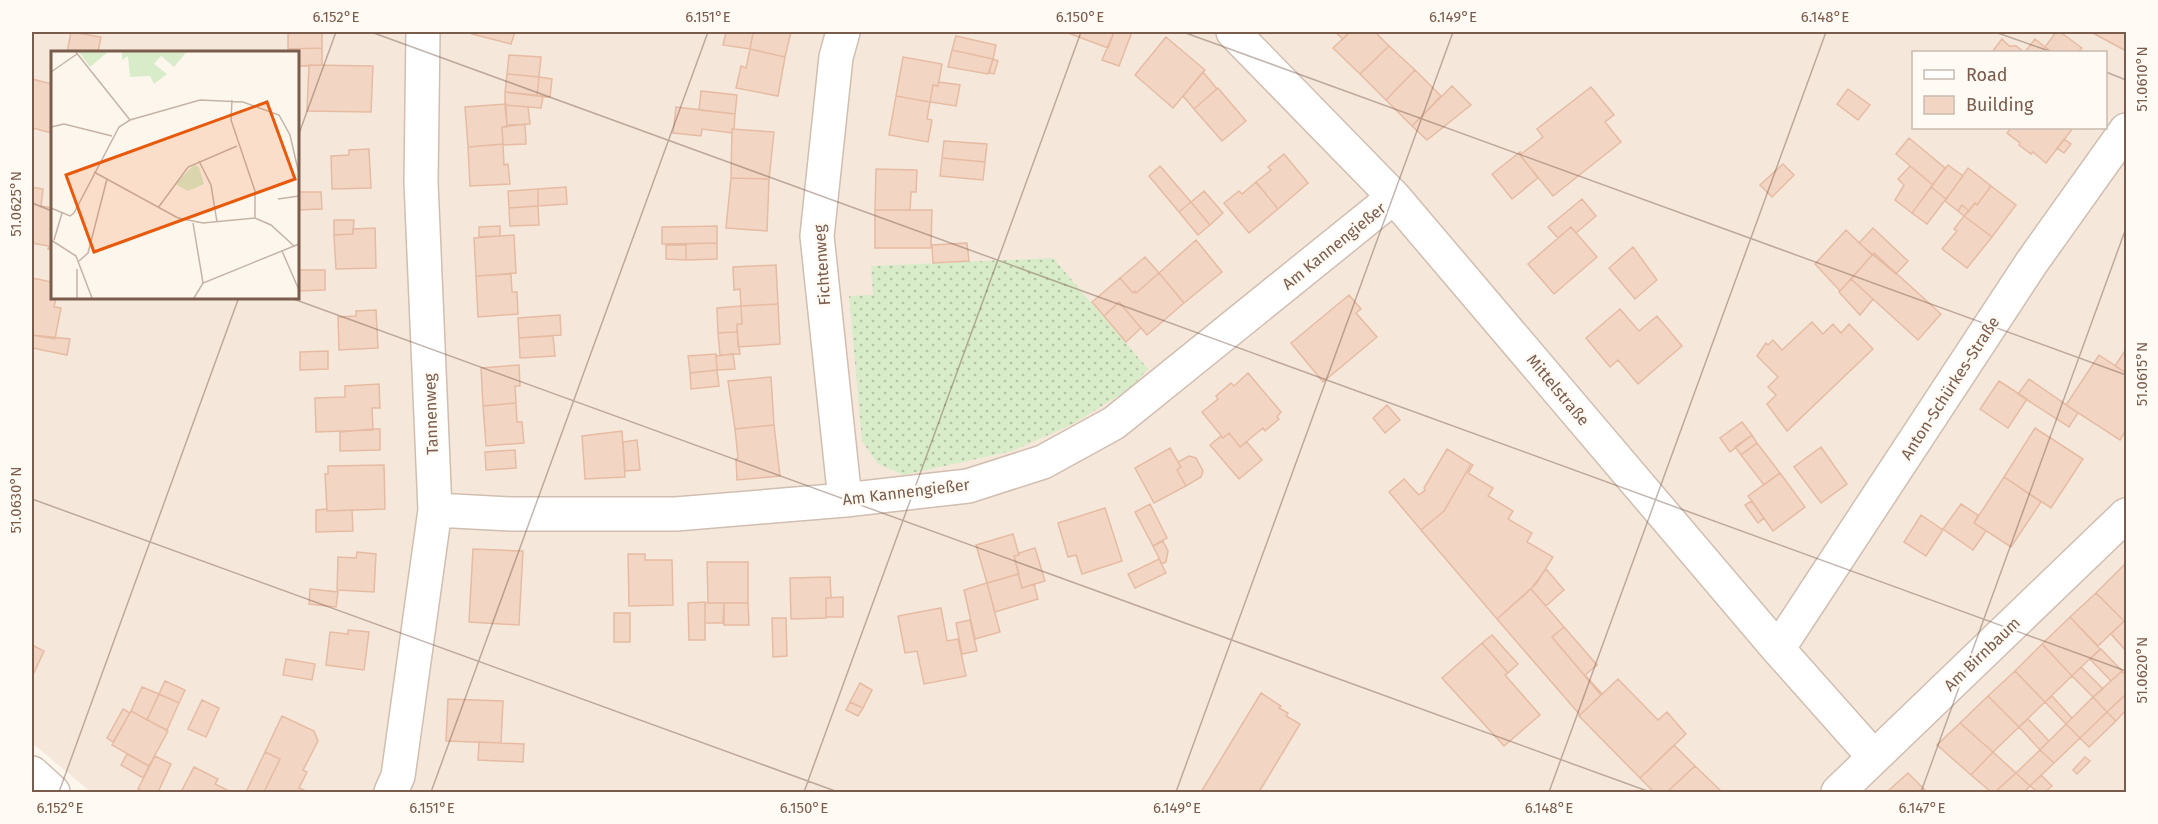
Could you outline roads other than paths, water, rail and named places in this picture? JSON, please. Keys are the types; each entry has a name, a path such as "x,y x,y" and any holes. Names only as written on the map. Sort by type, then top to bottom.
{"street":[{"name":"Tannenweg","path":"391,792 398,777 435,510 421,182 423,32"},
{"name":"Fichtenweg","path":"843,32 836,57 817,236 845,500"},
{"name":"Mittelstraße","path":"1233,32 1394,197 1778,649 1874,757"},
{"name":"Anton-Schürkes-Straße","path":"1778,649 2032,262 2127,130"},
{"name":"Am Kannengießer","path":"435,510 511,514 676,514 845,500 968,486 1043,462 1114,423 1394,197"},
{"name":"Am Birnbaum","path":"1838,792 2127,515"},
{"path":"32,773 53,792"}]}
